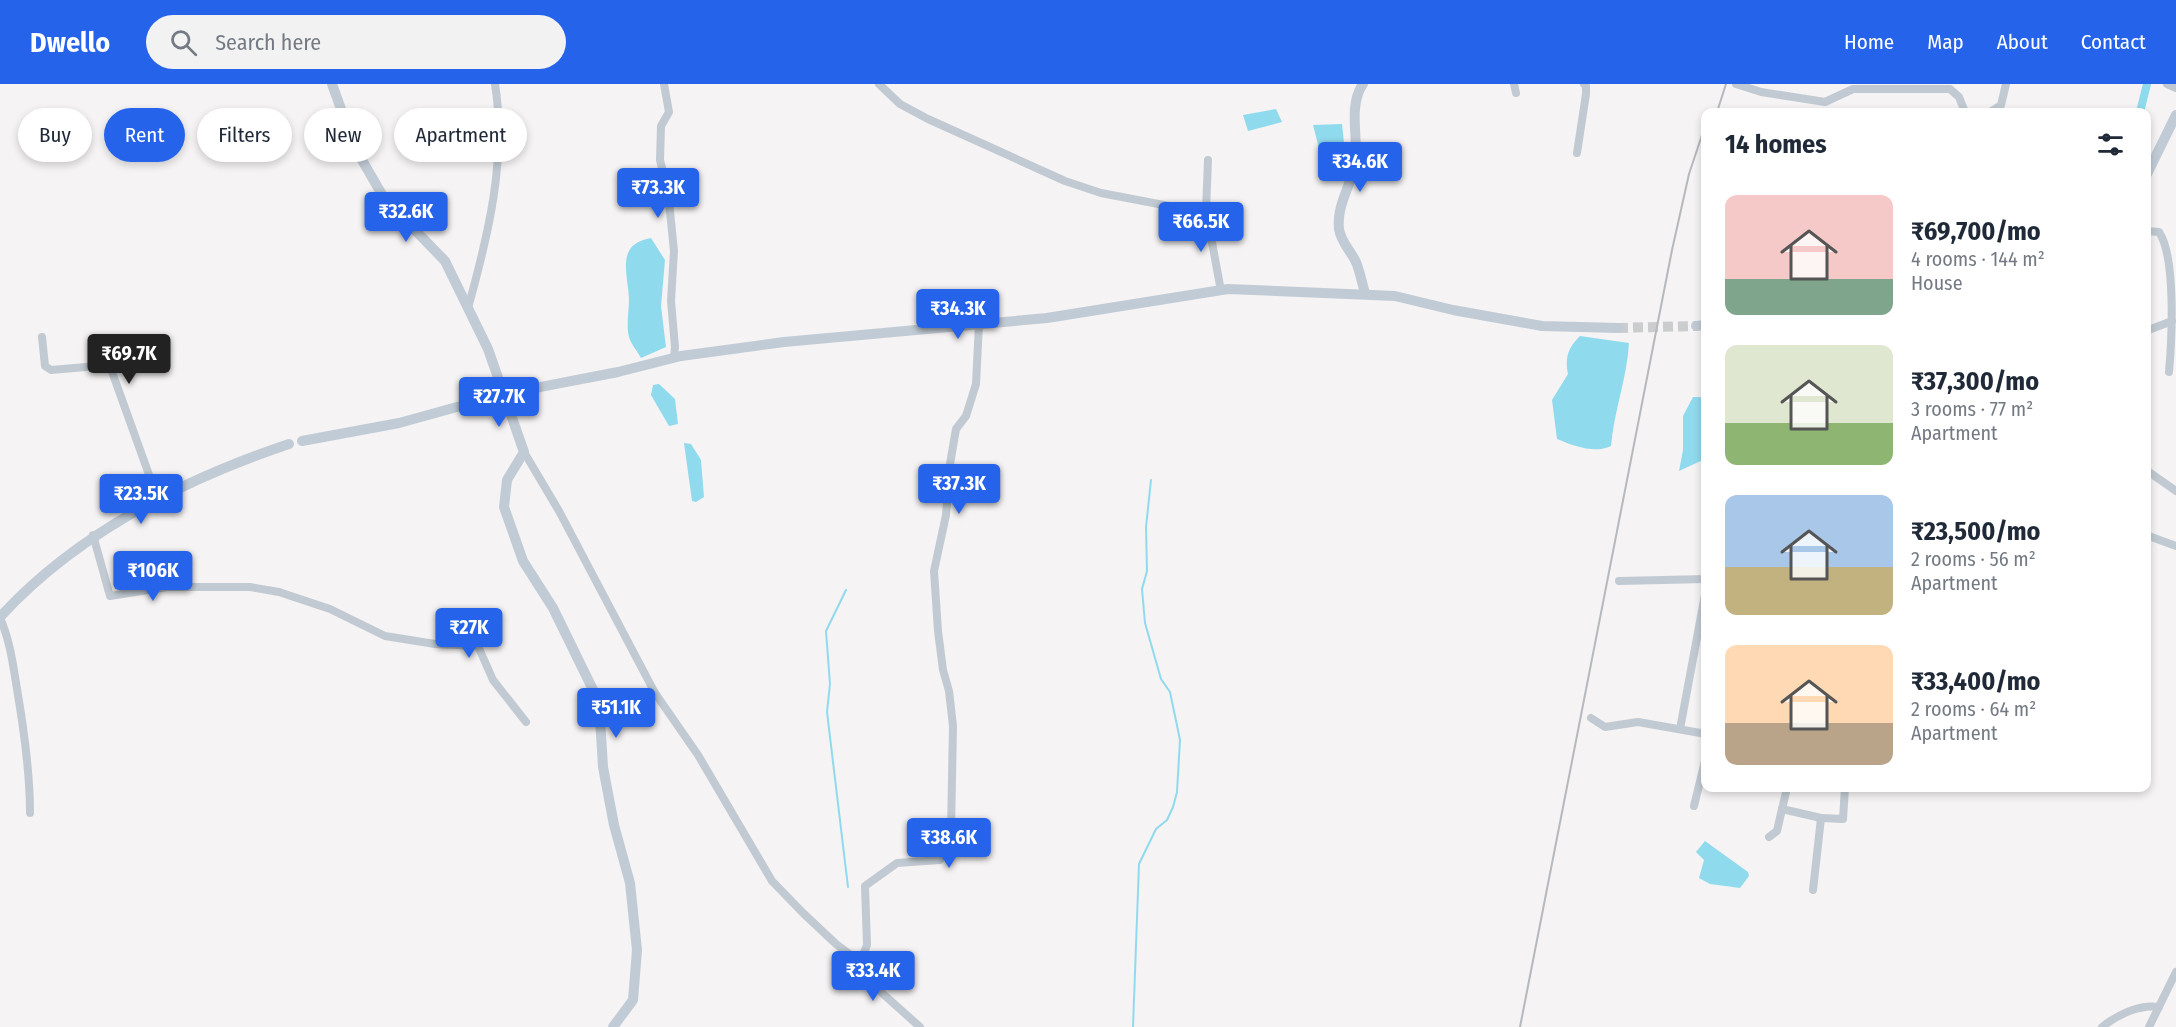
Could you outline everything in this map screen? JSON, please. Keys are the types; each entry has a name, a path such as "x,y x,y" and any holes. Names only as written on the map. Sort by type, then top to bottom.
{"street":[{"path":"332,84 355,148 384,198 445,261 488,349 524,452 559,511 655,693 698,755 772,881 836,944 860,962 882,993 920,1027"},
{"path":"468,308 485,246 497,176 495,84"},
{"path":"664,84 669,112 662,126 660,160 668,192 674,251 671,301 674,358"},
{"path":"879,84 900,104 918,114 1065,181 1101,193 1169,206 1206,210"},
{"path":"1363,84 1356,102 1354,118 1354,170 1342,203 1339,225 1341,239 1358,267 1365,293"},
{"path":"1514,84 1516,93"},
{"path":"1577,153 1586,94 1584,84"},
{"path":"1736,84 1761,92 1825,102 1853,89 1950,89 1959,97 1963,108"},
{"path":"1996,108 2001,105 2006,84"},
{"path":"2167,84 2176,88"},
{"path":"2151,166 2176,115"},
{"path":"1208,160 1206,210 1221,291"},
{"path":"2151,231 2158,232 2165,239 2170,255 2173,284 2169,372"},
{"path":"30,813 30,783 21,713 7,633 0,617 23,592 93,535 209,475 289,444 399,423 504,394 618,372 674,358 784,342 1047,318 1221,291 1365,293 1395,296 1453,310 1542,326 1618,328"},
{"path":"2151,329 2172,321"},
{"path":"860,962 867,945 865,885 897,863 940,860 948,848 951,831 952,714 938,632 934,571 946,515 950,464 957,429 966,416 975,390 979,324"},
{"path":"42,336 45,366 51,370 98,366 111,369 152,483 161,498"},
{"path":"524,452 507,480 504,507 523,561 553,608 599,702 607,790 630,884 638,950 633,1000 613,1027"},
{"path":"2151,474 2176,491"},
{"path":"93,535 110,596 167,586 250,586 279,592 330,609 385,636 435,644 478,646 493,680 526,723"},
{"path":"2151,537 2176,546"},
{"path":"1619,581 1701,579"},
{"path":"1680,729 1701,616"},
{"path":"1591,718 1605,727 1638,722 1701,733"},
{"path":"1694,806 1701,777"},
{"path":"1769,837 1777,831 1786,792"},
{"path":"1782,809 1821,818 1843,819 1845,792"},
{"path":"1813,890 1821,818"},
{"path":"2149,1027 2176,972"},
{"path":"2102,1027 2114,1018 2135,1009 2159,1007"}],"water":[{"path":"1276,109 1282,122 1248,131 1243,115"},
{"path":"1342,124 1345,152 1320,152 1313,125"},
{"path":"651,238 665,260 661,306 666,347 641,358 628,333 629,299 626,261 632,247 640,241"},
{"path":"1580,336 1629,343 1611,446 1605,448 1584,448 1557,439 1552,400 1568,374 1568,353"},
{"path":"659,384 675,399 678,424 669,426 651,395 653,385"},
{"path":"1693,397 1701,397 1701,461 1679,471 1683,450 1683,416"},
{"path":"684,443 691,444 701,460 704,497 696,502 692,501"},
{"path":"1705,841 1748,872 1749,876 1740,888 1710,884 1699,878 1704,860 1696,852"}],"waterway":[{"path":"2141,108 2147,84"},
{"path":"1133,1027 1139,864 1156,829 1167,820 1173,807 1177,792 1180,740 1170,692 1161,679 1145,623 1142,589 1147,571 1146,527 1151,480"},
{"path":"846,590 826,631 830,684 827,712 848,887"}],"tunnel":[{"path":"1618,328 1696,326"}],"railway":[{"path":"1718,108 1726,84"},
{"path":"1520,1027 1672,250 1689,174 1701,138"}]}
